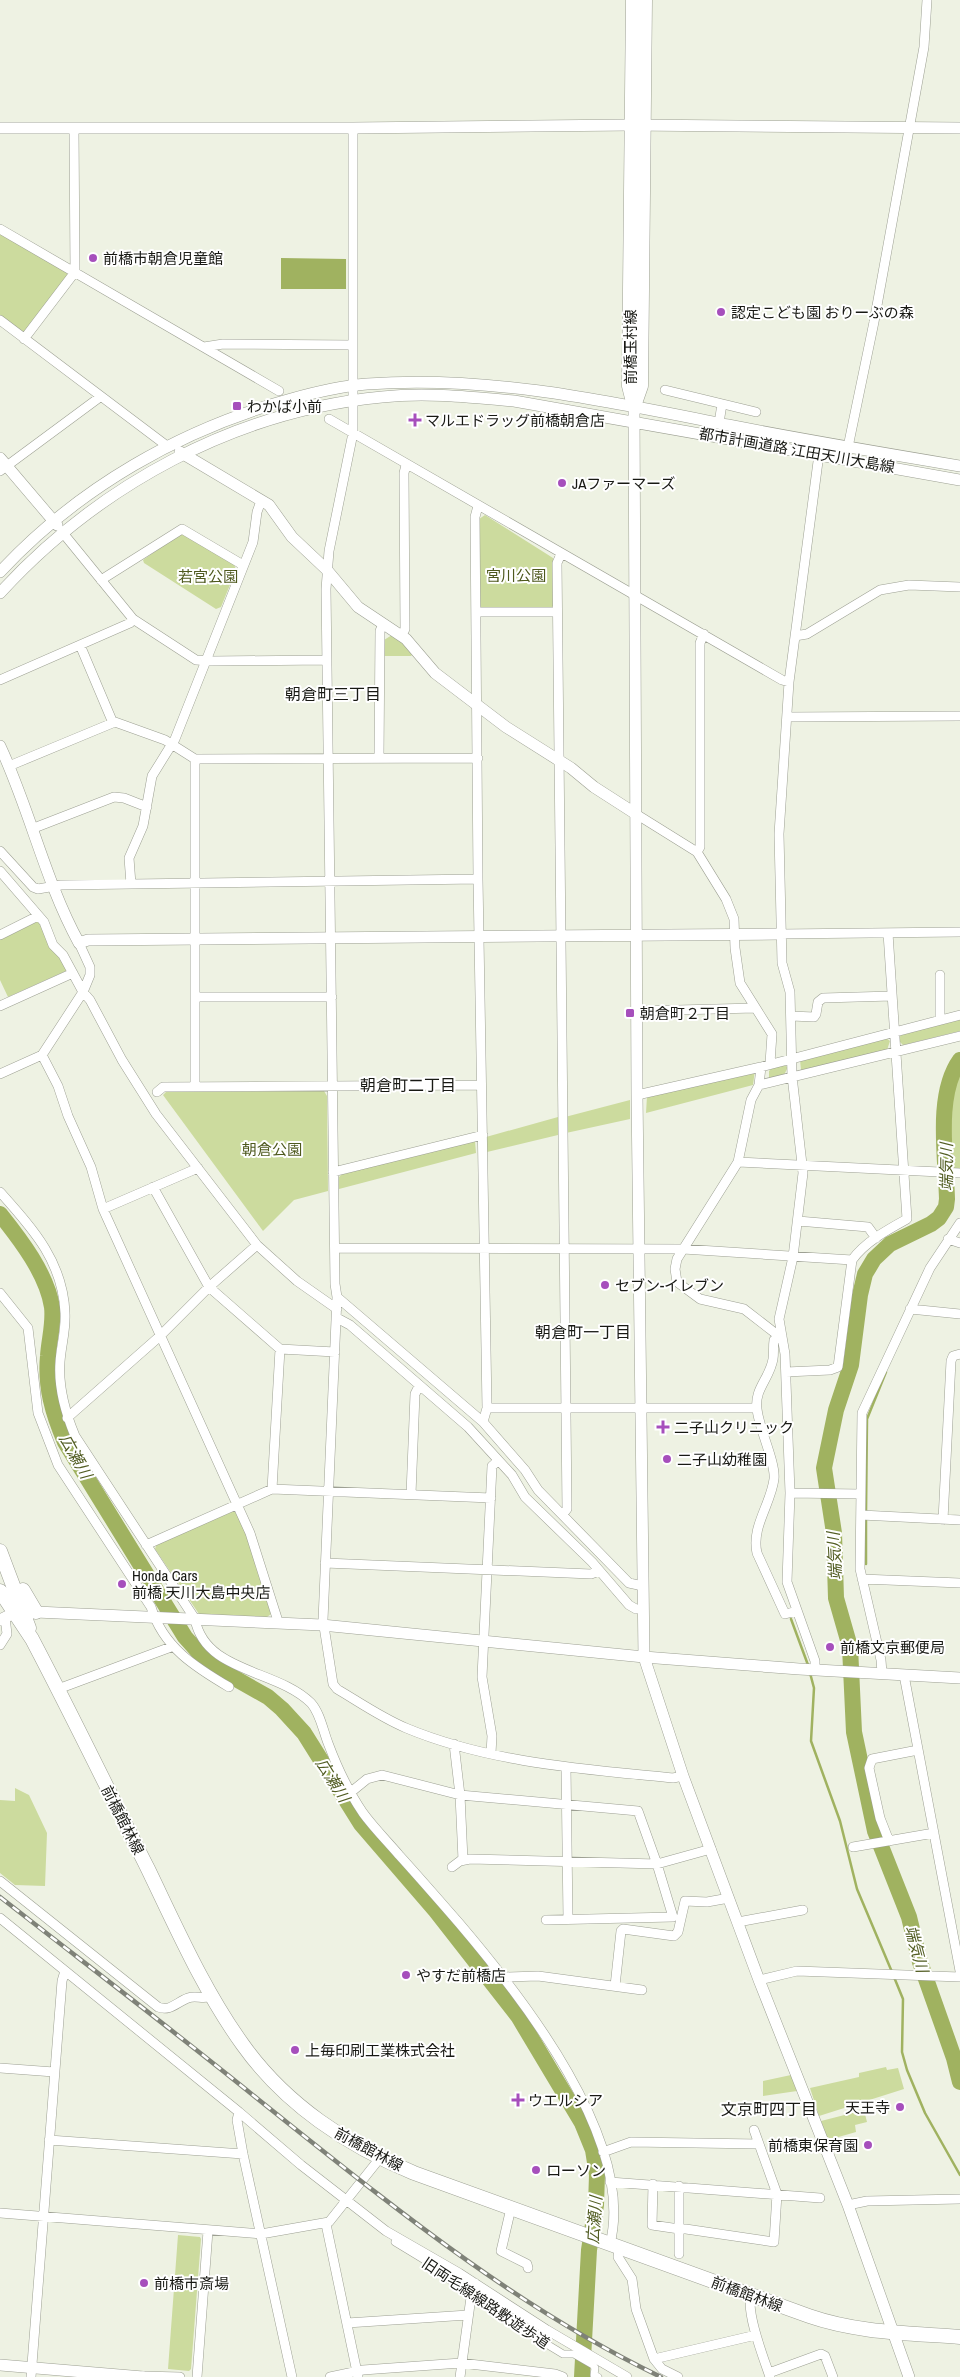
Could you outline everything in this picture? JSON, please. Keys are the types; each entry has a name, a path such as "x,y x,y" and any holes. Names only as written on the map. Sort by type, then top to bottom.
{"main road":[{"name":"前橋玉村線","path":"633,0 638,125"},
{"name":"前橋玉村線","path":"634,406 629,386 644,0"},
{"name":"前橋館林線","path":"1,1553 16,1615"},
{"name":"前橋館林線","path":"0,1590 32,1638 212,1996 243,2045 284,2090 328,2128 380,2158 751,2296 840,2326 960,2337"}],"street":[{"path":"848,447 874,322 925,40 927,0"},
{"path":"0,128 353,128 638,125 960,128"},
{"path":"24,339 75,272 74,128"},
{"path":"353,128 353,433 327,570 326,660 332,997 331,1086 337,1314 322,1625 333,1684 336,1689 405,1728 454,1744 566,1767 673,1778 683,1776"},
{"path":"0,229 279,391"},
{"path":"0,320 167,446 272,508 292,537 327,570 361,610 402,635 435,673 506,727 559,761 594,787 697,852 732,911 740,982 772,1034 759,1086 751,1100 738,1162 677,1259 675,1269 679,1284 700,1299 744,1309 775,1333 782,1336"},
{"path":"204,347 223,344 353,345"},
{"name":"都市計画道路 江田天川大島線","path":"0,572 53,521 114,476 167,446 253,410 306,395 353,386 433,382 498,385 634,406 848,447 960,466"},
{"path":"665,390 756,412"},
{"name":"都市計画道路 江田天川大島線","path":"0,593 63,533 136,480 183,454 217,439 272,419 311,408 384,396 467,397 514,401 960,480"},
{"path":"100,397 2,464 53,521 133,619 196,660 326,660"},
{"path":"719,423 722,404"},
{"path":"634,406 639,1250 644,1656 683,1776 759,1980 848,2205 908,2377"},
{"path":"330,419 561,554 782,680 789,682"},
{"path":"815,1669 815,1661 787,1582 790,1493 786,1372 779,1319 792,1257 803,1177 792,1076 790,992 782,963 780,934 779,829 789,682 819,454"},
{"path":"402,635 405,629 404,473 406,465"},
{"path":"131,884 130,858 143,826 148,807 152,776 172,744 242,565 253,542 257,512 262,501"},
{"path":"478,506 475,516 478,879 487,1408 483,1422"},
{"path":"101,580 182,529 242,565"},
{"path":"561,554 556,563 567,1509 564,1514"},
{"path":"795,636 807,634 880,590 909,585 960,587"},
{"path":"476,612 557,612"},
{"path":"0,680 130,623 133,619"},
{"path":"379,758 380,631 383,624"},
{"path":"697,852 700,847 700,643 704,634"},
{"path":"80,645 113,722"},
{"path":"787,716 960,716"},
{"path":"9,766 113,722 172,744 195,759 478,758"},
{"path":"0,746 34,828 65,917 90,968 90,974 83,992 42,1055 0,1074"},
{"path":"195,759 195,1087"},
{"path":"34,828 114,797 124,798 148,807"},
{"path":"0,851 38,890 54,885 478,879"},
{"path":"0,871 47,928 53,945 63,955 122,1060 156,1114 257,1245 468,1427 512,1475 526,1497 599,1570 629,1605 643,1609"},
{"path":"0,935 38,916"},
{"path":"79,943 88,940 331,936 960,932"},
{"path":"786,1372 830,1370 838,1367 852,1260 860,1250 876,1238 907,1219 888,933"},
{"path":"0,1006 73,973"},
{"path":"940,975 940,1020"},
{"path":"791,1016 814,1017 818,1002 823,998 892,996"},
{"path":"196,997 332,997"},
{"path":"638,1011 755,1008"},
{"path":"638,1095 960,1016"},
{"path":"759,1086 792,1076 897,1053 960,1036"},
{"path":"42,1055 58,1086 68,1116 91,1167 103,1209 238,1503 250,1533 277,1623"},
{"path":"157,1092 163,1087 481,1085"},
{"path":"333,1172 483,1136"},
{"path":"738,1162 956,1172"},
{"path":"103,1209 198,1168"},
{"path":"153,1187 209,1287 280,1349 335,1352"},
{"path":"0,1192 36,1233 49,1255 58,1281 65,1315 60,1382 67,1418 81,1447 146,1545 197,1632 213,1651 234,1665 275,1680 311,1704 319,1719 340,1773 364,1814 504,1977 544,2037 578,2092 594,2124 603,2152 614,2209 609,2244 632,2279 636,2309 654,2359 664,2374 678,2377"},
{"path":"798,1221 868,1227 876,1238"},
{"path":"882,1673 881,1660 860,1564 862,1413 930,1268 960,1223"},
{"path":"948,1239 960,1243"},
{"path":"67,1418 160,1336 209,1287 257,1245"},
{"path":"335,1248 484,1250 683,1249 852,1260"},
{"path":"0,1293 28,1328 38,1413 58,1465 158,1618 171,1647 202,1671 229,1687"},
{"path":"337,1297 483,1422 525,1470 538,1490 564,1514 629,1583 643,1586"},
{"path":"910,1309 960,1314"},
{"path":"782,1336 775,1339 772,1362 758,1393 756,1408 775,1475 760,1520 756,1549 785,1614 797,1611"},
{"path":"773,1349 778,1346 784,1350"},
{"path":"272,1489 280,1349"},
{"path":"944,1520 951,1362 953,1356 960,1354"},
{"path":"411,1494 415,1394 419,1386"},
{"path":"487,1408 756,1408"},
{"path":"491,1753 492,1736 482,1685 492,1466 498,1461"},
{"path":"146,1545 272,1489 491,1498"},
{"path":"790,1493 861,1494"},
{"path":"861,1515 960,1520"},
{"path":"325,1563 591,1574 599,1570"},
{"path":"862,1579 960,1583"},
{"path":"0,1645 16,1615 191,1619 322,1625 644,1656 960,1678"},
{"path":"58,1689 171,1647"},
{"path":"904,1675 934,1833 956,1927 960,1971"},
{"path":"454,1744 460,1794 463,1860"},
{"path":"889,1841 880,1818 869,1768 870,1761 872,1759 918,1750"},
{"path":"566,1767 568,1920"},
{"path":"351,1792 367,1779 382,1775 460,1794 638,1811 673,1917 546,1920"},
{"path":"853,1847 934,1833"},
{"path":"452,1867 463,1860 657,1864 711,1849"},
{"path":"0,1881 158,2007 166,2009 191,1997 207,1998 212,1996"},
{"path":"615,1986 621,1932 623,1929 674,1936 678,1932 684,1901 711,1902 729,1898"},
{"path":"738,1922 803,1910"},
{"path":"0,1918 239,2112 301,2165 386,2231 473,2286 627,2377"},
{"path":"32,2372 54,2072 62,1981 65,1971"},
{"path":"759,1980 797,1971 960,1977"},
{"path":"504,1977 538,1976 642,1990"},
{"path":"0,2068 54,2072"},
{"path":"239,2112 237,2120 243,2154 292,2377"},
{"path":"653,2184 652,2225 774,2242 777,2194 754,2130"},
{"path":"49,2140 243,2154"},
{"path":"603,2152 631,2142 759,2144"},
{"path":"0,2213 261,2234 326,2224 380,2158"},
{"path":"610,2182 820,2198"},
{"path":"679,2186 679,2254"},
{"path":"848,2205 867,2200 960,2199"},
{"path":"511,2208 498,2250 527,2264 528,2268"},
{"path":"326,2224 358,2374"},
{"path":"197,2377 208,2231"},
{"name":"旧両毛線線路敷遊歩道","path":"395,2242 423,2259 459,2287 473,2286 525,2331 562,2354 574,2354 592,2365 595,2368 594,2375 598,2377"},
{"path":"460,2377 473,2286"},
{"path":"751,2296 750,2302 756,2335 770,2375 821,2354 825,2356 833,2377"},
{"path":"347,2323 468,2315"},
{"path":"654,2359 756,2335"},
{"path":"330,2377 461,2363 508,2373 563,2377"},
{"path":"0,2365 32,2372 180,2377"}],"green space":[{"path":"0,232 70,273 23,336 0,317"},
{"name":"宮川公園","path":"485,515 553,558 553,606 549,610 483,610 480,606 479,519"},
{"name":"若宮公園","path":"178,535 185,535 234,564 236,570 221,607 216,609 144,563 143,560"},
{"path":"392,635 402,640 411,656 383,656 384,640"},
{"path":"35,920 40,922 67,966 66,971 8,997 0,980 0,936"},
{"path":"960,1019 960,1031 903,1045 900,1042 899,1037 903,1034"},
{"path":"886,1038 890,1041 887,1050 801,1070 800,1060"},
{"path":"783,1065 788,1067 784,1075 769,1079 769,1071 773,1067"},
{"path":"755,1070 753,1085 646,1113 647,1096"},
{"path":"960,1071 960,1168 954,1168 951,1106 952,1093"},
{"name":"朝倉公園","path":"324,1091 327,1096 328,1191 294,1200 263,1231 163,1095 166,1092"},
{"path":"630,1100 630,1119 566,1133 565,1117"},
{"path":"558,1117 558,1135 487,1152 486,1137"},
{"path":"475,1141 476,1153 339,1189 339,1177 342,1174"},
{"path":"231,1510 237,1512 248,1535 271,1614 267,1617 199,1614 155,1549 157,1543"},
{"path":"15,1788 29,1795 47,1833 45,1886 15,1885 0,1873 0,1800 15,1801"},
{"path":"886,2067 887,2070 898,2068 904,2089 819,2116 810,2088 859,2077 859,2073"},
{"path":"791,2075 797,2091 763,2096 763,2081"},
{"path":"864,2110 867,2122 855,2125 856,2132 828,2140 821,2121"},
{"path":"178,2235 200,2237 201,2239 191,2369 189,2371 168,2369"}],"shaded area":[{"path":"281,258 346,259 346,289 281,289"}],"waterway":[{"name":"端気川","path":"960,1060 952,1074 945,1108 946,1207 939,1218 931,1224 890,1244 874,1259 865,1274 860,1295 851,1365 836,1410 824,1468 834,1533 836,1598 850,1647 854,1732 875,1831 909,1917 920,1962 954,2058 960,2082"},
{"name":"広瀬川","path":"0,1214 32,1258 45,1282 49,1295 52,1307 47,1367 49,1389 57,1421 65,1442 185,1637 202,1656 222,1671 268,1697 304,1733 361,1824 436,1911 518,2016 582,2123 593,2150 597,2175 596,2205 589,2250 582,2377"},
{"path":"866,1513 867,1419 886,1372"},
{"path":"866,1518 866,1564"},
{"path":"791,1619 808,1665"},
{"path":"810,1673 814,1688 811,1741 840,1821 857,1889 892,1972"},
{"path":"894,1977 903,1999 902,2052 907,2070 925,2113 960,2175"}],"railway":[{"path":"0,1897 452,2250 554,2318 606,2349 661,2377"}],"place":[{"name":"前橋市朝倉児童館","path":"93,258"},
{"name":"認定こども園 おりーぶの森","path":"721,312"},
{"name":"わかば小前","path":"237,406"},
{"name":"マルエドラッグ前橋朝倉店","path":"415,420"},
{"name":"JAファーマーズ","path":"562,483"},
{"name":"朝倉町２丁目","path":"630,1013"},
{"name":"セブン-イレブン","path":"605,1285"},
{"name":"二子山クリニック","path":"663,1427"},
{"name":"二子山幼稚園","path":"667,1459"},
{"name":"Honda Cars 前橋 天川大島中央店","path":"122,1584"},
{"name":"前橋文京郵便局","path":"830,1647"},
{"name":"やすだ前橋店","path":"406,1975"},
{"name":"上毎印刷工業株式会社","path":"295,2050"},
{"name":"ウエルシア","path":"518,2100"},
{"name":"天王寺","path":"900,2107"},
{"name":"前橋東保育園","path":"868,2145"},
{"name":"ローソン","path":"536,2170"},
{"name":"前橋市斎場","path":"144,2283"}],"district":[{"name":"朝倉町三丁目","path":"333,694"},
{"name":"朝倉町二丁目","path":"408,1085"},
{"name":"朝倉町一丁目","path":"583,1332"},
{"name":"文京町四丁目","path":"769,2109"}]}
